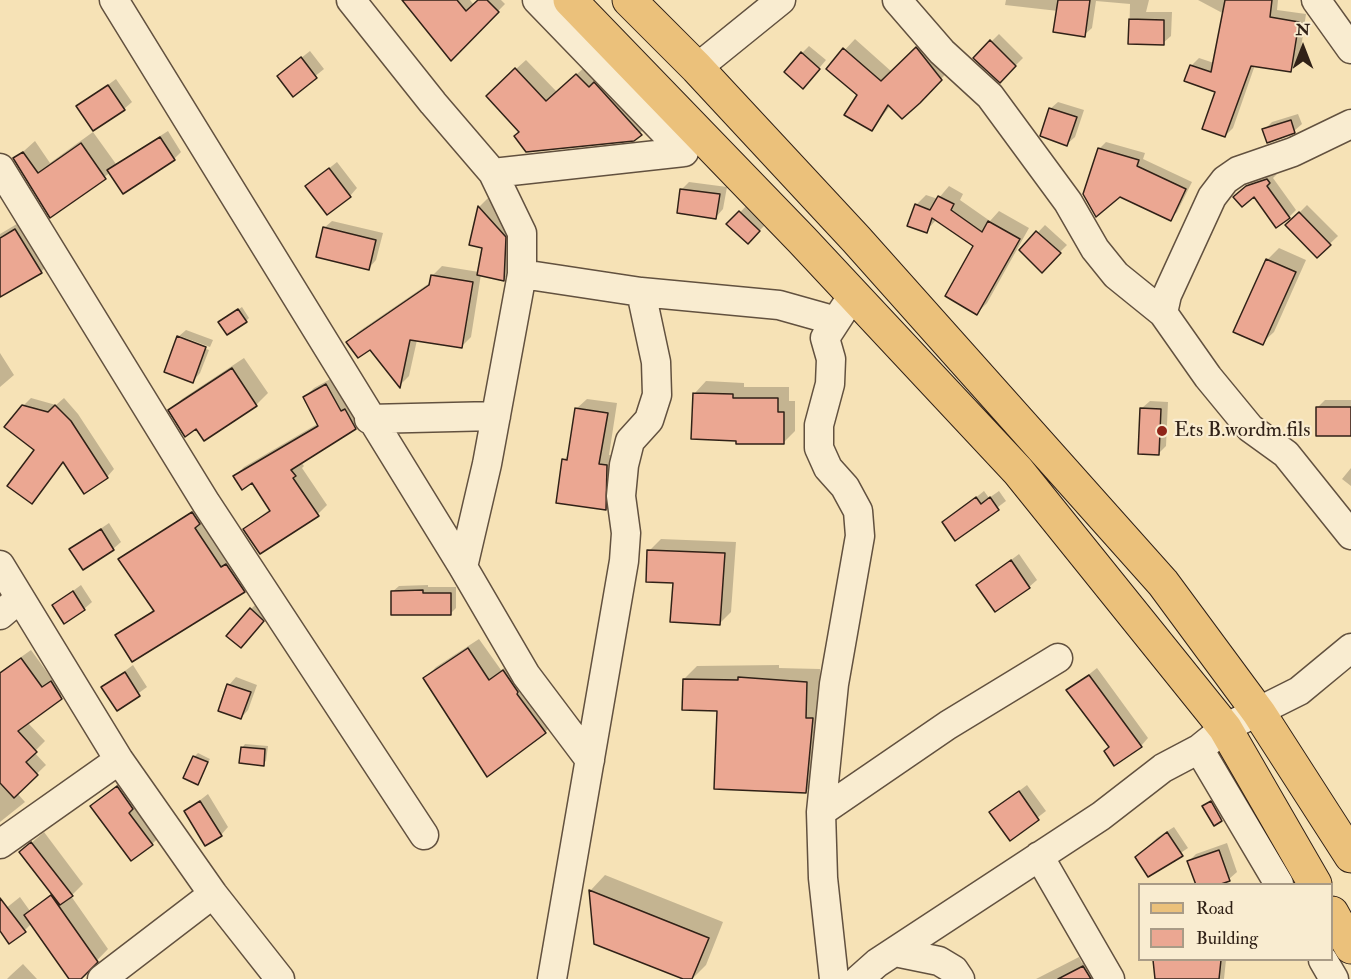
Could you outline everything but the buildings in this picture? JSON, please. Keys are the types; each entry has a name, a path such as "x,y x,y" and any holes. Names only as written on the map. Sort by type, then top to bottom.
{"main road":[{"path":"570,0 845,308 1018,471 1225,728 1314,883"},
{"path":"629,0 697,68 856,239 1163,583 1259,713 1351,856"},
{"path":"1333,915 1351,947"}],"street":[{"path":"114,0 369,419 463,567 526,675 590,760"},
{"path":"351,0 492,173 522,233 522,274 496,416 463,567"},
{"path":"492,173 684,152 537,0"},
{"path":"697,68 781,0"},
{"path":"897,0 942,52 990,96 1068,202 1095,249 1110,269 1163,313 1208,377 1250,428 1286,454 1351,535"},
{"path":"1320,2 1351,49"},
{"path":"1163,313 1167,295 1212,197 1225,180 1238,171 1293,152 1351,124"},
{"path":"0,168 206,503 424,835"},
{"path":"522,274 642,292 779,305 845,308"},
{"path":"552,979 624,561 626,533 621,496 624,465 630,441 649,420 657,394 656,362 642,292"},
{"path":"834,979 823,878 821,812 834,684 860,536 858,511 845,487 828,468 819,448 819,425 830,384 831,359 825,338 845,308"},
{"path":"369,419 496,416"},
{"path":"0,565 10,607 213,894 280,979"},
{"path":"859,979 895,952 1101,816 1163,768 1199,749 1225,728 1299,691 1350,651"},
{"path":"821,812 948,725 1058,658"},
{"path":"1199,749 1278,883"},
{"path":"0,844 118,759"},
{"path":"1040,856 1110,979"},
{"path":"102,979 213,894"},
{"path":"895,952 939,961 954,970 960,979"},
{"path":"1324,961 1335,979"}],"place":[{"name":"Ets B.wordm.fils","path":"1162,431"}]}
